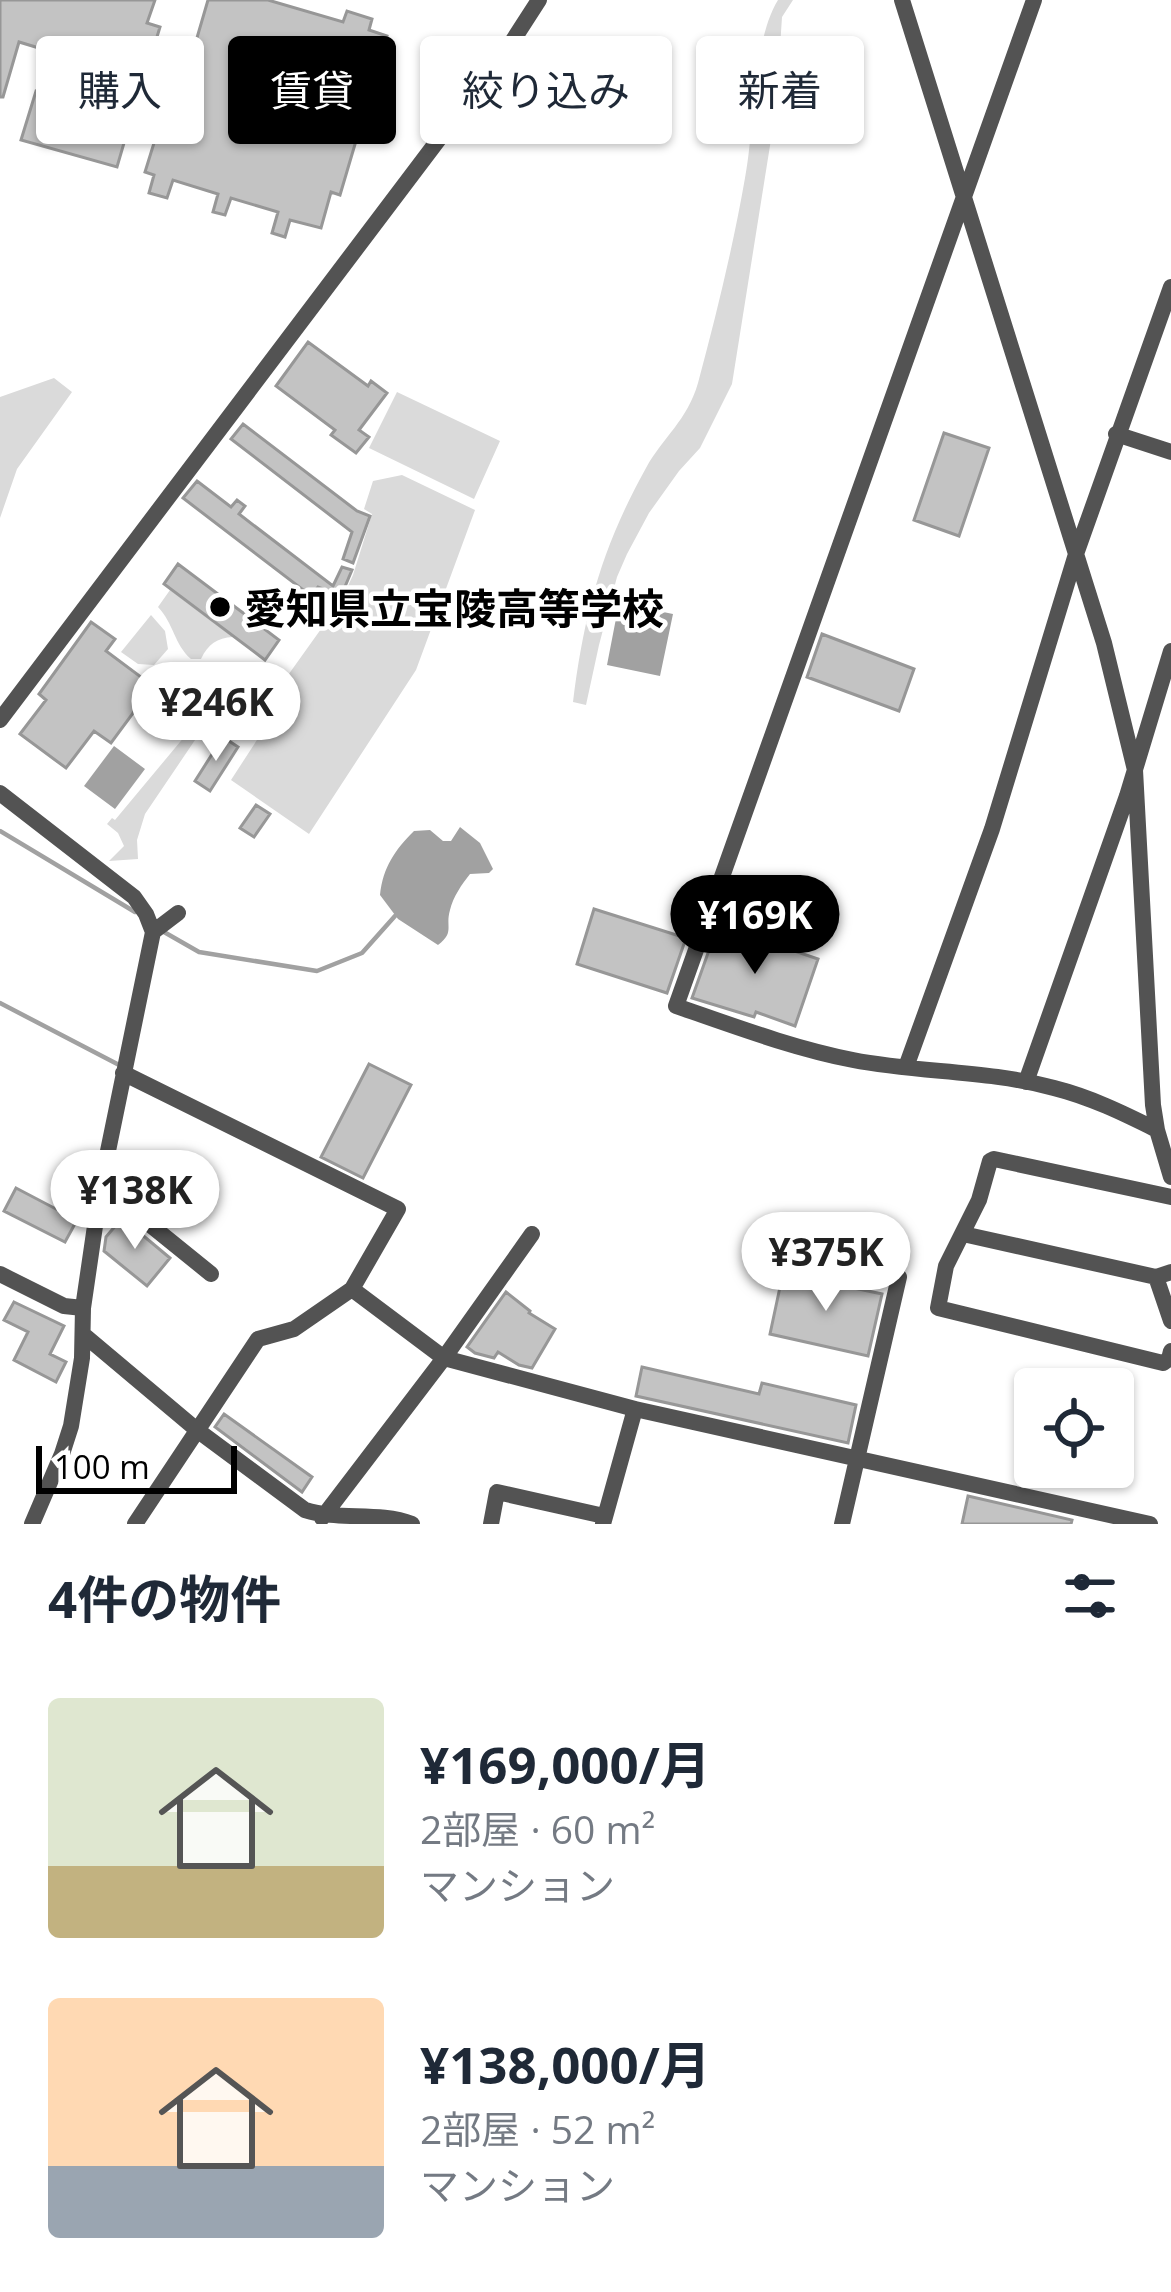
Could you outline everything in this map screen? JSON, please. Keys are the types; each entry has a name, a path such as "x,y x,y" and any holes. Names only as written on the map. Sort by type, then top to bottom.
{"street":[{"path":"0,720 496,64 539,0"},
{"path":"902,0 1104,644 1135,770 1156,1130 1171,1177"},
{"path":"1034,0 676,1006 786,1044 852,1060 1054,1088 1110,1106 1156,1130"},
{"path":"906,1067 992,829 1076,554 1171,287"},
{"path":"1116,434 1171,452"},
{"path":"1026,1082 1135,770 1171,651"},
{"path":"0,793 134,897 153,932 101,1185 71,1426 32,1524"},
{"path":"153,932 178,913"},
{"path":"123,1073 398,1209 352,1289 294,1329 258,1340 135,1524"},
{"path":"1171,1198 994,1160 987,1165 979,1200 946,1266 938,1304 942,1311 1163,1364 1171,1351"},
{"path":"101,1185 211,1274"},
{"path":"321,1520 532,1234"},
{"path":"962,1234 1163,1274 1171,1321"},
{"path":"0,1274 64,1306 83,1308"},
{"path":"842,1524 899,1277"},
{"path":"352,1289 444,1358 1080,1517 1150,1524"},
{"path":"84,1335 196,1430 321,1520 385,1517 412,1524"},
{"path":"491,1524 497,1492 603,1520 634,1409"}],"shaded area":[{"path":"778,0 793,0 782,17 781,36 764,36"},
{"path":"749,144 770,144 732,384 700,448 649,513 627,554 617,577 586,705 573,702 589,610 606,553 646,468 688,408 698,383"},
{"path":"54,378 72,392 17,469 0,518 0,397"},
{"path":"397,392 500,441 474,499 369,448"},
{"path":"402,475 475,510 416,670 309,834 231,780 279,706 286,678 341,601 372,514 364,509 373,481"},
{"path":"170,590 233,637 214,643 201,659 191,659 158,607"},
{"path":"619,603 673,614 660,676 607,665"},
{"path":"151,615 165,631 168,649 154,665 138,664 121,652"},
{"path":"203,682 215,689 218,706 145,814 137,840 138,859 109,861 124,846 107,824 210,706 192,684"},
{"path":"114,746 145,769 115,809 84,786"},
{"path":"460,827 480,843 493,869 470,874 464,882 451,905 448,933 438,945 398,919 380,895 391,860 414,831 430,830 443,841 451,841"}],"building":[{"path":"0,0 155,0 147,23 160,27 157,36 36,36 36,47 19,42 0,97"},
{"path":"208,0 268,0 343,22 347,11 372,19 369,30 387,36 228,36 228,144 355,144 340,195 331,192 321,228 290,220 285,237 272,233 278,212 231,198 225,215 213,212 218,194 173,180 167,198 149,193 154,175 145,172 154,144 204,144 204,36 198,36"},
{"path":"36,91 36,144 124,144 117,167 21,140"},
{"path":"308,342 368,386 371,381 387,393 359,430 369,437 356,453 331,435 335,430 276,386"},
{"path":"243,424 370,516 353,563 343,559 352,532 231,439"},
{"path":"944,433 989,448 959,536 914,520"},
{"path":"197,481 231,507 237,500 245,506 239,514 333,586 342,567 352,570 341,596 318,587 311,596 183,498"},
{"path":"178,564 279,640 265,660 164,584"},
{"path":"91,622 115,639 106,651 153,686 111,743 94,731 66,768 20,734 46,700 39,694"},
{"path":"822,634 914,669 899,711 807,677"},
{"path":"223,737 238,747 210,791 195,781"},
{"path":"256,805 270,814 254,837 240,828"},
{"path":"594,909 686,938 667,993 577,964"},
{"path":"718,925 818,959 795,1026 692,998"},
{"path":"369,1064 411,1085 363,1178 321,1157"},
{"path":"16,1188 77,1220 65,1242 4,1211"},
{"path":"122,1218 170,1258 147,1286 104,1251 106,1237"},
{"path":"783,1273 882,1294 868,1356 770,1334"},
{"path":"506,1292 555,1329 532,1368 498,1352 494,1358 467,1347"},
{"path":"14,1302 64,1326 50,1354 66,1362 56,1382 14,1360 28,1332 4,1320"},
{"path":"642,1367 759,1394 762,1383 856,1405 848,1443 636,1396"},
{"path":"224,1414 312,1477 302,1492 215,1427"},
{"path":"968,1496 1072,1520 1071,1524 962,1524"}],"waterway":[{"path":"0,831 135,912"},
{"path":"164,932 199,952 317,971 362,953 395,916"},
{"path":"0,1003 123,1067"}],"place":[{"name":"愛知県立宝陵高等学校","path":"220,607"}]}
